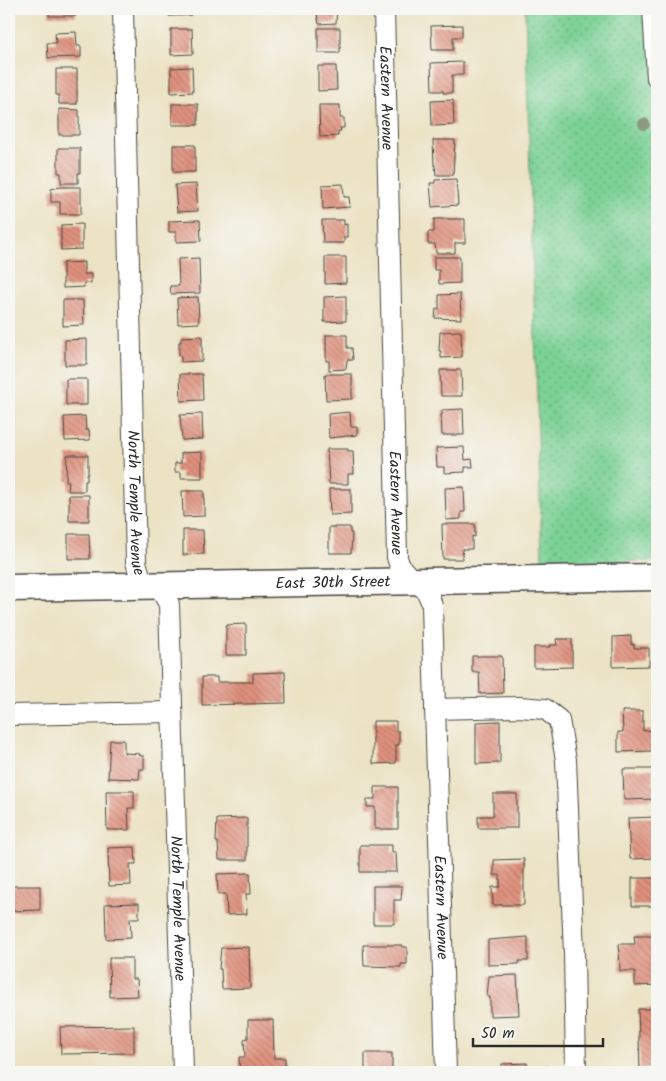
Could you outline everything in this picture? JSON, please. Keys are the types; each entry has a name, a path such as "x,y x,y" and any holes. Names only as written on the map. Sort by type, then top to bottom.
{"main road":[{"name":"East 30th Street","path":"9,588 657,577"}],"street":[{"name":"North Temple Avenue","path":"123,9 136,562 140,576 149,585 161,590 169,604 182,1072"},
{"name":"Eastern Avenue","path":"384,9 397,557 400,568 410,580 424,587 431,598 432,606 446,1072"},
{"path":"653,9 657,78"},
{"path":"435,709 519,707 546,709 559,720 566,769 574,954 576,1072"},
{"path":"9,715 172,712"}],"green space":[{"path":"525,9 657,9 657,561 542,563"}],"building":[{"path":"49,9 76,9 76,16 49,16"},
{"path":"169,9 190,9 191,15 169,16"},
{"path":"316,9 337,9 336,23 319,24"},
{"path":"462,25 462,37 453,37 453,50 432,50 431,26"},
{"path":"318,28 340,28 340,53 318,53"},
{"path":"171,29 192,29 193,54 171,55"},
{"path":"76,32 77,46 81,46 81,57 48,58 47,43 56,43 55,33"},
{"path":"463,62 463,75 452,75 452,93 432,91 431,63"},
{"path":"318,66 336,66 337,90 318,91"},
{"path":"192,67 193,92 171,93 171,68"},
{"path":"56,69 77,69 77,104 59,104 59,95 56,95"},
{"path":"453,100 454,125 432,126 431,101"},
{"path":"172,104 198,104 198,125 172,125"},
{"path":"319,105 340,105 340,118 344,118 344,128 340,128 341,131 338,131 338,136 320,137"},
{"path":"59,109 79,110 79,135 59,135"},
{"path":"433,140 455,140 453,175 436,175"},
{"path":"173,145 195,145 195,172 173,172"},
{"path":"58,148 80,148 78,183 61,183 61,173 58,173"},
{"path":"456,179 458,205 432,207 430,183 435,183 435,180"},
{"path":"196,184 198,211 177,212 175,185"},
{"path":"343,184 344,197 349,197 350,207 323,209 322,185"},
{"path":"81,187 81,214 60,214 60,202 51,202 51,189"},
{"path":"434,219 465,219 465,243 455,243 455,253 436,253 435,244 428,244 428,232 434,232"},
{"path":"200,220 201,241 176,242 176,232 169,232 169,221"},
{"path":"322,220 344,220 344,225 347,224 347,237 344,237 344,243 323,243"},
{"path":"82,224 82,249 61,250 61,225"},
{"path":"325,257 346,257 346,283 325,284"},
{"path":"434,257 460,257 460,283 439,284 439,270 434,270"},
{"path":"199,258 200,293 171,294 170,286 179,286 178,259"},
{"path":"84,262 84,274 91,274 91,283 84,283 84,287 63,288 63,263"},
{"path":"460,294 461,319 435,318 436,309 439,309 439,295"},
{"path":"346,296 346,321 324,322 324,297"},
{"path":"198,297 199,323 178,324 177,298"},
{"path":"63,300 83,300 84,325 63,326"},
{"path":"461,331 462,357 441,358 441,351 439,351 440,332"},
{"path":"326,335 347,335 347,348 352,348 353,360 347,360 346,369 329,370 329,361 326,361"},
{"path":"202,336 202,361 181,362 179,342 181,342 181,337"},
{"path":"87,339 87,365 65,365 65,340"},
{"path":"440,370 461,370 462,396 441,396"},
{"path":"180,374 202,374 203,400 181,401"},
{"path":"325,374 352,374 352,399 326,400"},
{"path":"66,379 87,379 87,405 66,405"},
{"path":"463,409 464,435 442,435 442,410"},
{"path":"350,412 351,427 357,427 357,435 329,438 328,414"},
{"path":"202,414 203,439 182,440 180,415"},
{"path":"85,416 86,430 89,430 90,440 65,441 64,417"},
{"path":"464,447 465,460 472,459 473,467 465,467 465,472 444,473 444,467 437,467 436,448"},
{"path":"327,449 348,449 348,451 353,451 354,474 348,474 348,484 329,484"},
{"path":"202,452 202,478 181,478 181,472 175,472 175,463 181,463 181,453"},
{"path":"67,455 88,455 88,474 87,481 85,481 85,491 68,491 69,481 66,481"},
{"path":"464,487 465,512 461,512 461,519 446,520 445,488"},
{"path":"329,489 351,489 351,514 330,515"},
{"path":"182,491 204,491 204,516 183,517"},
{"path":"69,495 89,495 89,521 69,521"},
{"path":"442,524 475,524 475,537 472,536 472,549 462,549 463,559 443,559"},
{"path":"329,527 350,527 350,533 352,533 351,553 329,553"},
{"path":"183,530 203,530 204,554 183,555"},
{"path":"68,534 89,534 90,559 68,559"},
{"path":"246,624 246,655 226,655 226,625"},
{"path":"631,636 631,645 634,644 634,648 649,648 649,666 613,667 613,637"},
{"path":"556,639 572,639 572,667 534,668 534,647 557,645"},
{"path":"472,656 502,656 503,693 480,694 479,672 472,672"},
{"path":"285,672 286,703 202,705 202,677 217,677 217,682 253,682 253,673"},
{"path":"622,711 643,711 643,731 651,730 652,751 618,752 618,732 623,732"},
{"path":"373,721 396,721 396,731 399,731 399,745 396,745 396,763 373,764"},
{"path":"500,721 500,763 476,764 476,722"},
{"path":"110,740 124,740 124,753 144,756 144,769 140,769 139,779 108,778"},
{"path":"623,769 653,769 653,785 657,785 657,799 624,800"},
{"path":"375,787 398,787 398,829 375,829 375,807 367,807 367,799 375,799"},
{"path":"106,791 134,791 134,808 128,808 129,830 107,830"},
{"path":"493,794 517,794 517,828 478,828 478,816 493,816"},
{"path":"657,817 657,858 630,859 628,818"},
{"path":"247,818 247,860 219,860 218,842 216,842 217,819"},
{"path":"360,845 392,845 392,852 396,852 397,872 360,872"},
{"path":"135,847 136,864 130,864 131,885 109,886 108,848"},
{"path":"524,859 524,905 493,905 492,887 500,887 500,875 494,875 494,860"},
{"path":"250,873 251,894 246,894 247,914 227,915 226,894 218,894 217,874"},
{"path":"632,878 657,878 657,906 632,906"},
{"path":"9,886 40,886 40,910 9,911"},
{"path":"373,886 402,886 401,900 394,900 394,924 373,924"},
{"path":"139,903 139,918 130,918 131,938 106,939 105,904"},
{"path":"634,936 657,936 657,985 635,986 635,971 620,971 619,944 635,944"},
{"path":"528,937 528,961 519,961 519,964 488,965 488,940"},
{"path":"363,945 402,945 402,947 407,947 407,964 401,964 401,967 364,966"},
{"path":"249,947 250,988 222,989 221,969 219,969 221,948"},
{"path":"109,958 132,958 132,979 137,979 138,996 110,997"},
{"path":"517,975 519,1015 490,1016 490,997 487,997 489,976"},
{"path":"638,1009 657,1009 657,1069 640,1069"},
{"path":"248,1020 273,1020 274,1058 285,1058 285,1072 240,1072 239,1057 245,1057 244,1039 248,1038"},
{"path":"134,1026 134,1053 61,1054 60,1027"},
{"path":"365,1053 392,1053 392,1072 365,1072"},
{"path":"527,1063 527,1069 548,1066 548,1072 502,1072 502,1064"}]}
